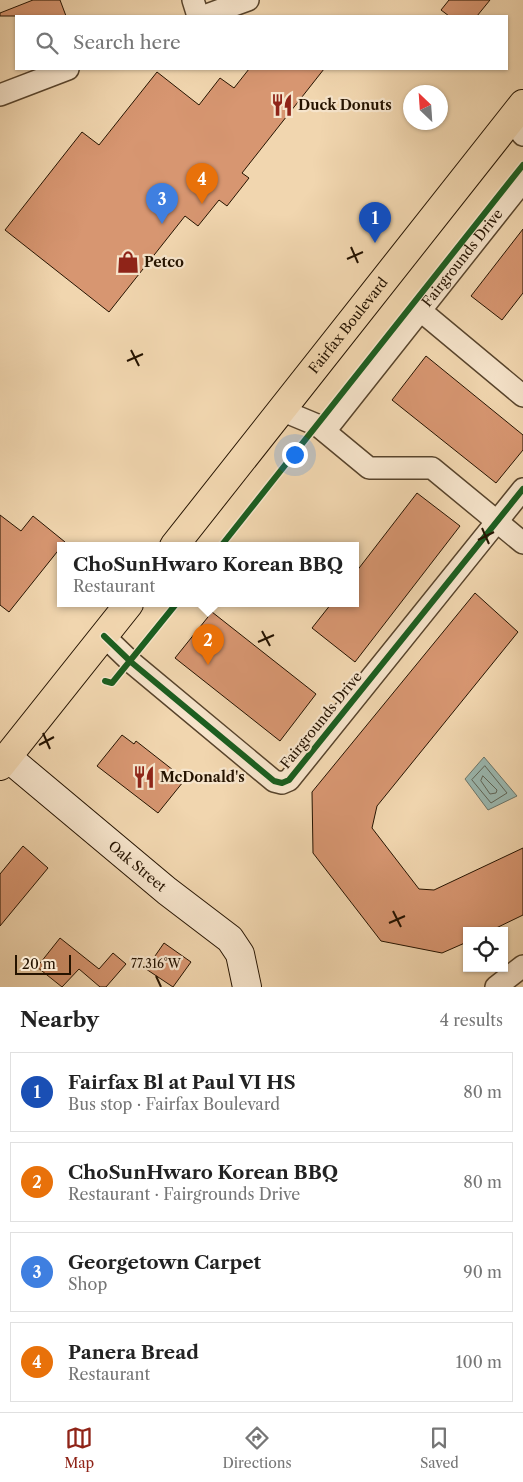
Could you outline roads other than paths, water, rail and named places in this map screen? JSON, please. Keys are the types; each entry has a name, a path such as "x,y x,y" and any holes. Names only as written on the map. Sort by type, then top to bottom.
{"main road":[{"name":"Fairfax Boulevard","path":"177,542 281,410 519,119"},
{"path":"4,762 127,607"}],"street":[{"path":"192,0 198,15"},
{"path":"207,15 248,0"},
{"path":"0,95 65,70"},
{"name":"Fairgrounds Drive","path":"325,431 523,181"},
{"name":"Fairgrounds Drive","path":"421,311 523,396"},
{"path":"281,410 317,425 369,468 432,468 523,543"},
{"name":"Fairgrounds Drive","path":"104,636 131,662 274,781 282,783 290,780 523,490"},
{"name":"Oak Street","path":"4,762 230,939 240,954 247,987"},
{"path":"496,987 523,966"}],"water":[{"path":"484,757 517,796 488,810 465,779"}],"place":[{"name":"Duck Donuts","path":"282,105"},
{"name":"Panera Bread","path":"202,204"},
{"name":"Georgetown Carpet","path":"162,224"},
{"name":"Fairfax Bl at Paul VI HS","path":"375,243"},
{"name":"Petco","path":"128,262"},
{"name":"ChoSunHwaro Korean BBQ","path":"208,665"},
{"name":"McDonald's","path":"144,777"}]}
